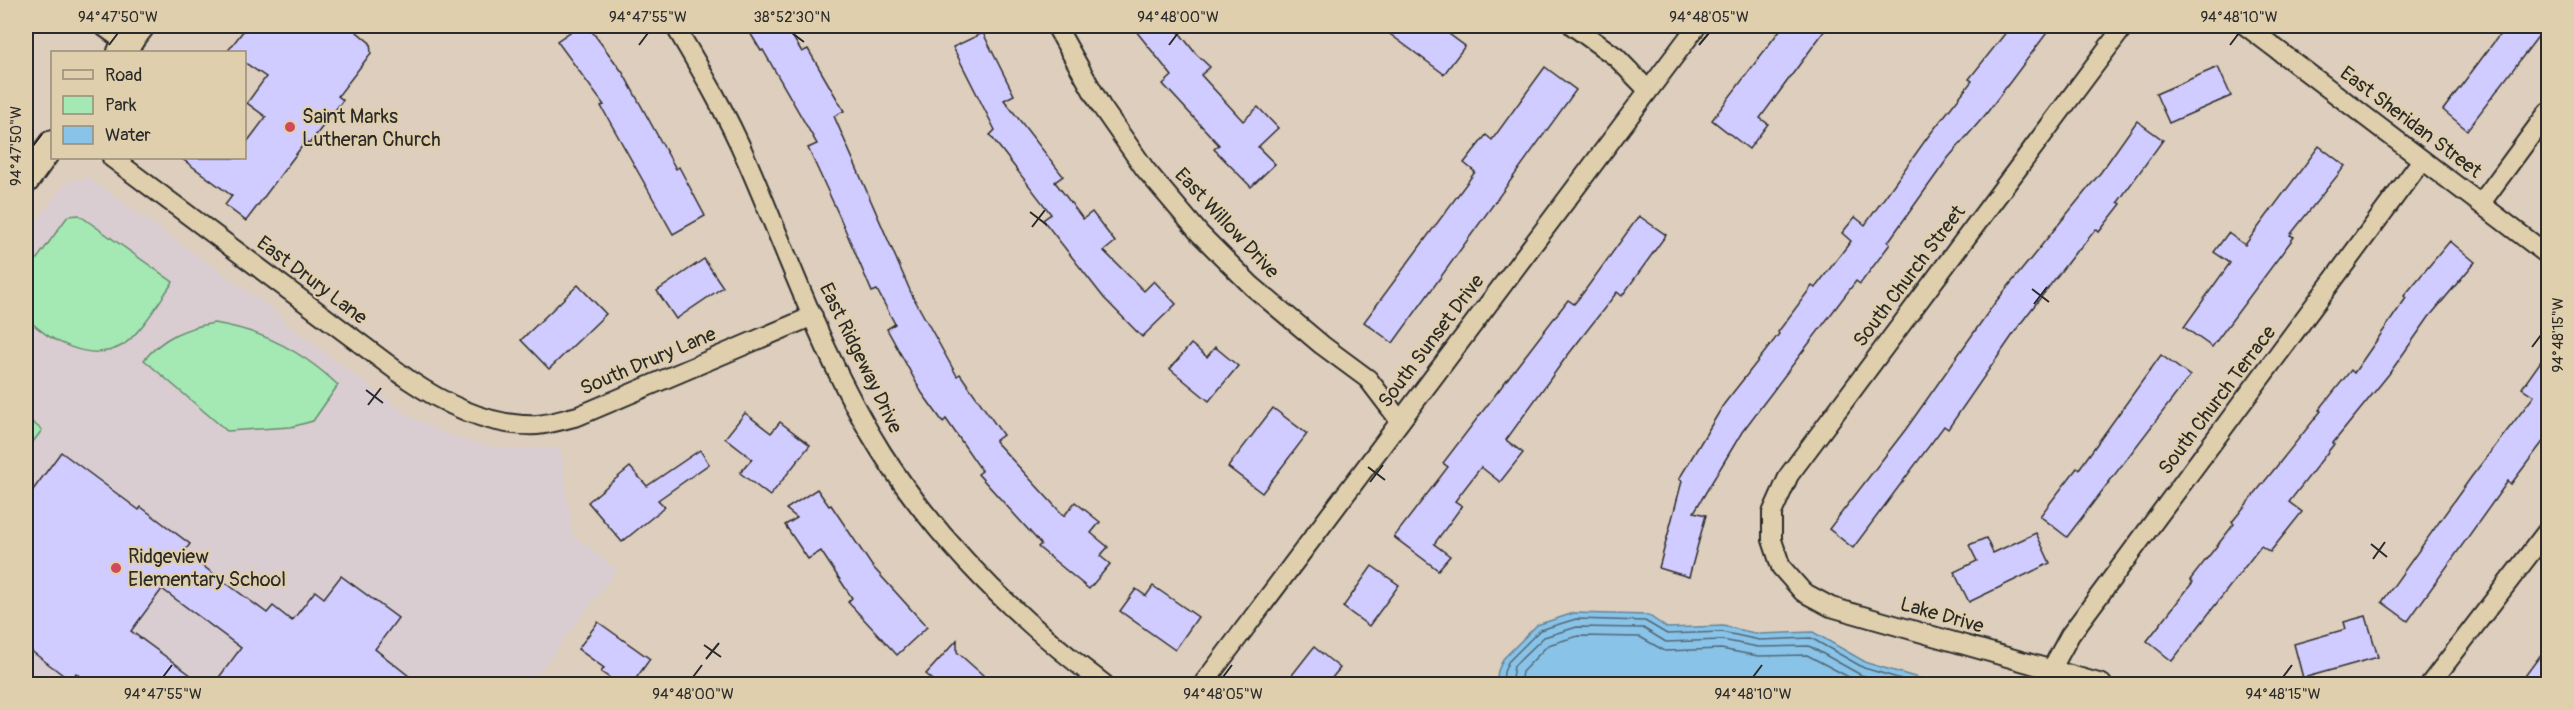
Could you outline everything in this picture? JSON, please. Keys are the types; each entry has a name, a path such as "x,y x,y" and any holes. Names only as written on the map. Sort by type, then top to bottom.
{"main road":[{"path":"26,180 51,145"}],"street":[{"path":"103,26 130,41"},
{"name":"East Ridgeway Drive","path":"675,26 715,94 747,160 839,376 882,453 928,518 1000,597 1039,633 1104,684"},
{"name":"East Willow Drive","path":"1056,26 1101,106 1145,169 1200,234 1252,286 1322,345 1368,379 1400,421"},
{"path":"1574,26 1616,57 1648,90"},
{"name":"South Sunset Drive","path":"1203,684 1697,26"},
{"name":"South Church Street","path":"1781,567 1772,540 1772,513 1789,475 2124,26"},
{"name":"East Sheridan Street","path":"2246,26 2548,255"},
{"path":"2481,203 2548,112"},
{"name":"East Drury Lane","path":"112,159 438,400 496,421"},
{"name":"South Church Terrace","path":"2051,670 2070,635 2422,160"},
{"name":"South Drury Lane","path":"496,421 538,425 578,416 813,316"},
{"path":"2430,684 2548,530"},
{"name":"Lake Drive","path":"1781,567 1803,592 1831,607 2102,684"}],"shaded area":[{"path":"87,177 273,309 287,324 411,417 470,442 508,449 561,449 572,534 617,570 530,684 26,684 26,235 66,182"}],"green space":[{"path":"79,215 173,282 137,333 123,345 111,350 97,352 71,347 46,334 26,317 26,274 68,216"},
{"path":"214,323 248,331 280,344 310,362 338,385 313,421 291,427 227,431 144,360 159,345 175,335"},
{"path":"26,417 42,430 26,451"}],"water":[{"path":"1574,613 1648,615 1667,628 1723,626 1759,634 1813,632 1867,663 1939,684 1496,684 1503,659 1537,625"}],"building":[{"name":"Saint Marks Lutheran Church","path":"247,26 356,26 357,32 370,43 371,53 338,96 343,100 309,144 306,141 246,221 225,205 232,196 182,159 246,159 246,143 266,117 247,103 266,77 246,63 246,51 228,51"},
{"path":"579,26 588,26 623,73 676,169 679,167 705,216 673,234 601,106 604,105 557,41"},
{"path":"746,26 786,26 802,52 808,49 844,111 834,116 912,295 957,376 960,374 1003,435 995,441 1064,516 1075,502 1100,522 1091,533 1108,547 1100,556 1110,564 1089,589 1038,547 1041,544 978,474 982,471 946,419 943,422 922,393 887,329 895,324 877,290 872,292 808,148 817,144 763,50 761,51"},
{"path":"1132,26 1174,26 1196,54 1210,67 1201,75 1243,121 1258,107 1278,128 1258,147 1275,164 1251,187 1214,149 1219,145 1163,84 1172,76"},
{"path":"1379,26 1438,26 1465,46 1444,74"},
{"path":"1783,26 1828,26 1760,118 1768,124 1749,149 1712,120"},
{"path":"2011,26 2052,26 1986,114 1948,158 1860,284 1856,281 1742,432 1694,512 1706,515 1689,577 1659,568 1682,481 1679,479 1724,404 1779,334 1778,332 1812,286 1815,288 1851,241 1842,233 1855,217 1865,225 1927,138 1972,81 1969,79"},
{"path":"2506,26 2546,26 2467,130 2443,110"},
{"path":"983,33 1014,95 1004,100 1063,176 1055,182 1083,219 1092,212 1115,242 1104,251 1144,291 1154,281 1176,304 1142,337 1104,298 1043,220 1051,214 990,135 995,130 953,47"},
{"path":"1545,67 1576,90 1393,343 1364,322 1475,172 1464,163 1486,135 1492,140"},
{"path":"2218,67 2231,96 2169,123 2156,94"},
{"path":"2137,121 2163,140 2118,202 2121,204 2099,232 2096,229 2078,249 2021,323 1948,429 1944,426 1853,548 1829,529 1906,429 1994,304 2101,172"},
{"path":"2319,146 2345,166 2290,235 2294,237 2212,347 2184,327 2230,263 2214,252 2228,233 2245,245"},
{"path":"1639,216 1666,235 1622,296 1617,292 1506,440 1523,453 1500,482 1481,467 1455,501 1462,506 1434,544 1450,556 1438,570 1394,537 1448,467 1443,463 1568,300 1574,304 1583,293"},
{"path":"2450,241 2475,262 2429,317 2389,374 2289,502 2302,512 2270,552 2261,546 2172,661 2147,641 2193,582 2190,580 2234,524 2232,522 2351,370 2354,373 2406,298 2404,296"},
{"path":"704,259 723,287 676,319 657,291"},
{"path":"578,285 606,314 549,369 521,340"},
{"path":"1191,344 1207,357 1215,347 1238,366 1209,401 1170,369"},
{"path":"2548,351 2548,435 2511,484 2508,481 2408,621 2382,602 2472,476 2534,396 2522,388"},
{"path":"2161,355 2190,376 2067,537 2040,516 2077,468 2079,469"},
{"path":"1273,408 1307,434 1262,493 1228,467"},
{"path":"745,413 771,433 780,422 810,445 770,496 740,473 752,459 725,438"},
{"path":"700,450 709,464 658,500 665,507 622,542 588,502 630,467 647,486"},
{"name":"Ridgeview Elementary School","path":"61,452 139,510 141,507 190,544 184,552 267,613 273,606 292,621 315,591 324,598 341,576 398,618 375,649 419,684 214,684 241,648 162,589 131,631 203,684 91,684 76,673 71,681 26,647 26,486 33,490"},
{"path":"817,489 829,506 831,505 872,566 927,627 897,655 848,602 852,598 821,551 808,559 785,525 797,518 786,509"},
{"path":"2036,533 2050,563 1969,602 1954,572 1977,561 1969,545 1986,538 1993,553"},
{"path":"1372,566 1399,585 1369,626 1343,607"},
{"path":"1153,586 1198,617 1175,650 1120,611 1136,589 1146,596"},
{"path":"2366,616 2378,657 2303,678 2294,644 2346,629 2344,622"},
{"path":"598,622 650,659 632,684 619,684 601,672 604,668 578,649"},
{"path":"957,640 957,652 993,684 938,684 926,674"},
{"path":"2548,645 2548,684 2536,684 2525,676"},
{"path":"1314,647 1340,668 1327,684 1285,684"}],"place":[{"name":"Saint Marks Lutheran Church","path":"290,127"},
{"name":"Ridgeview Elementary School","path":"116,568"}]}
